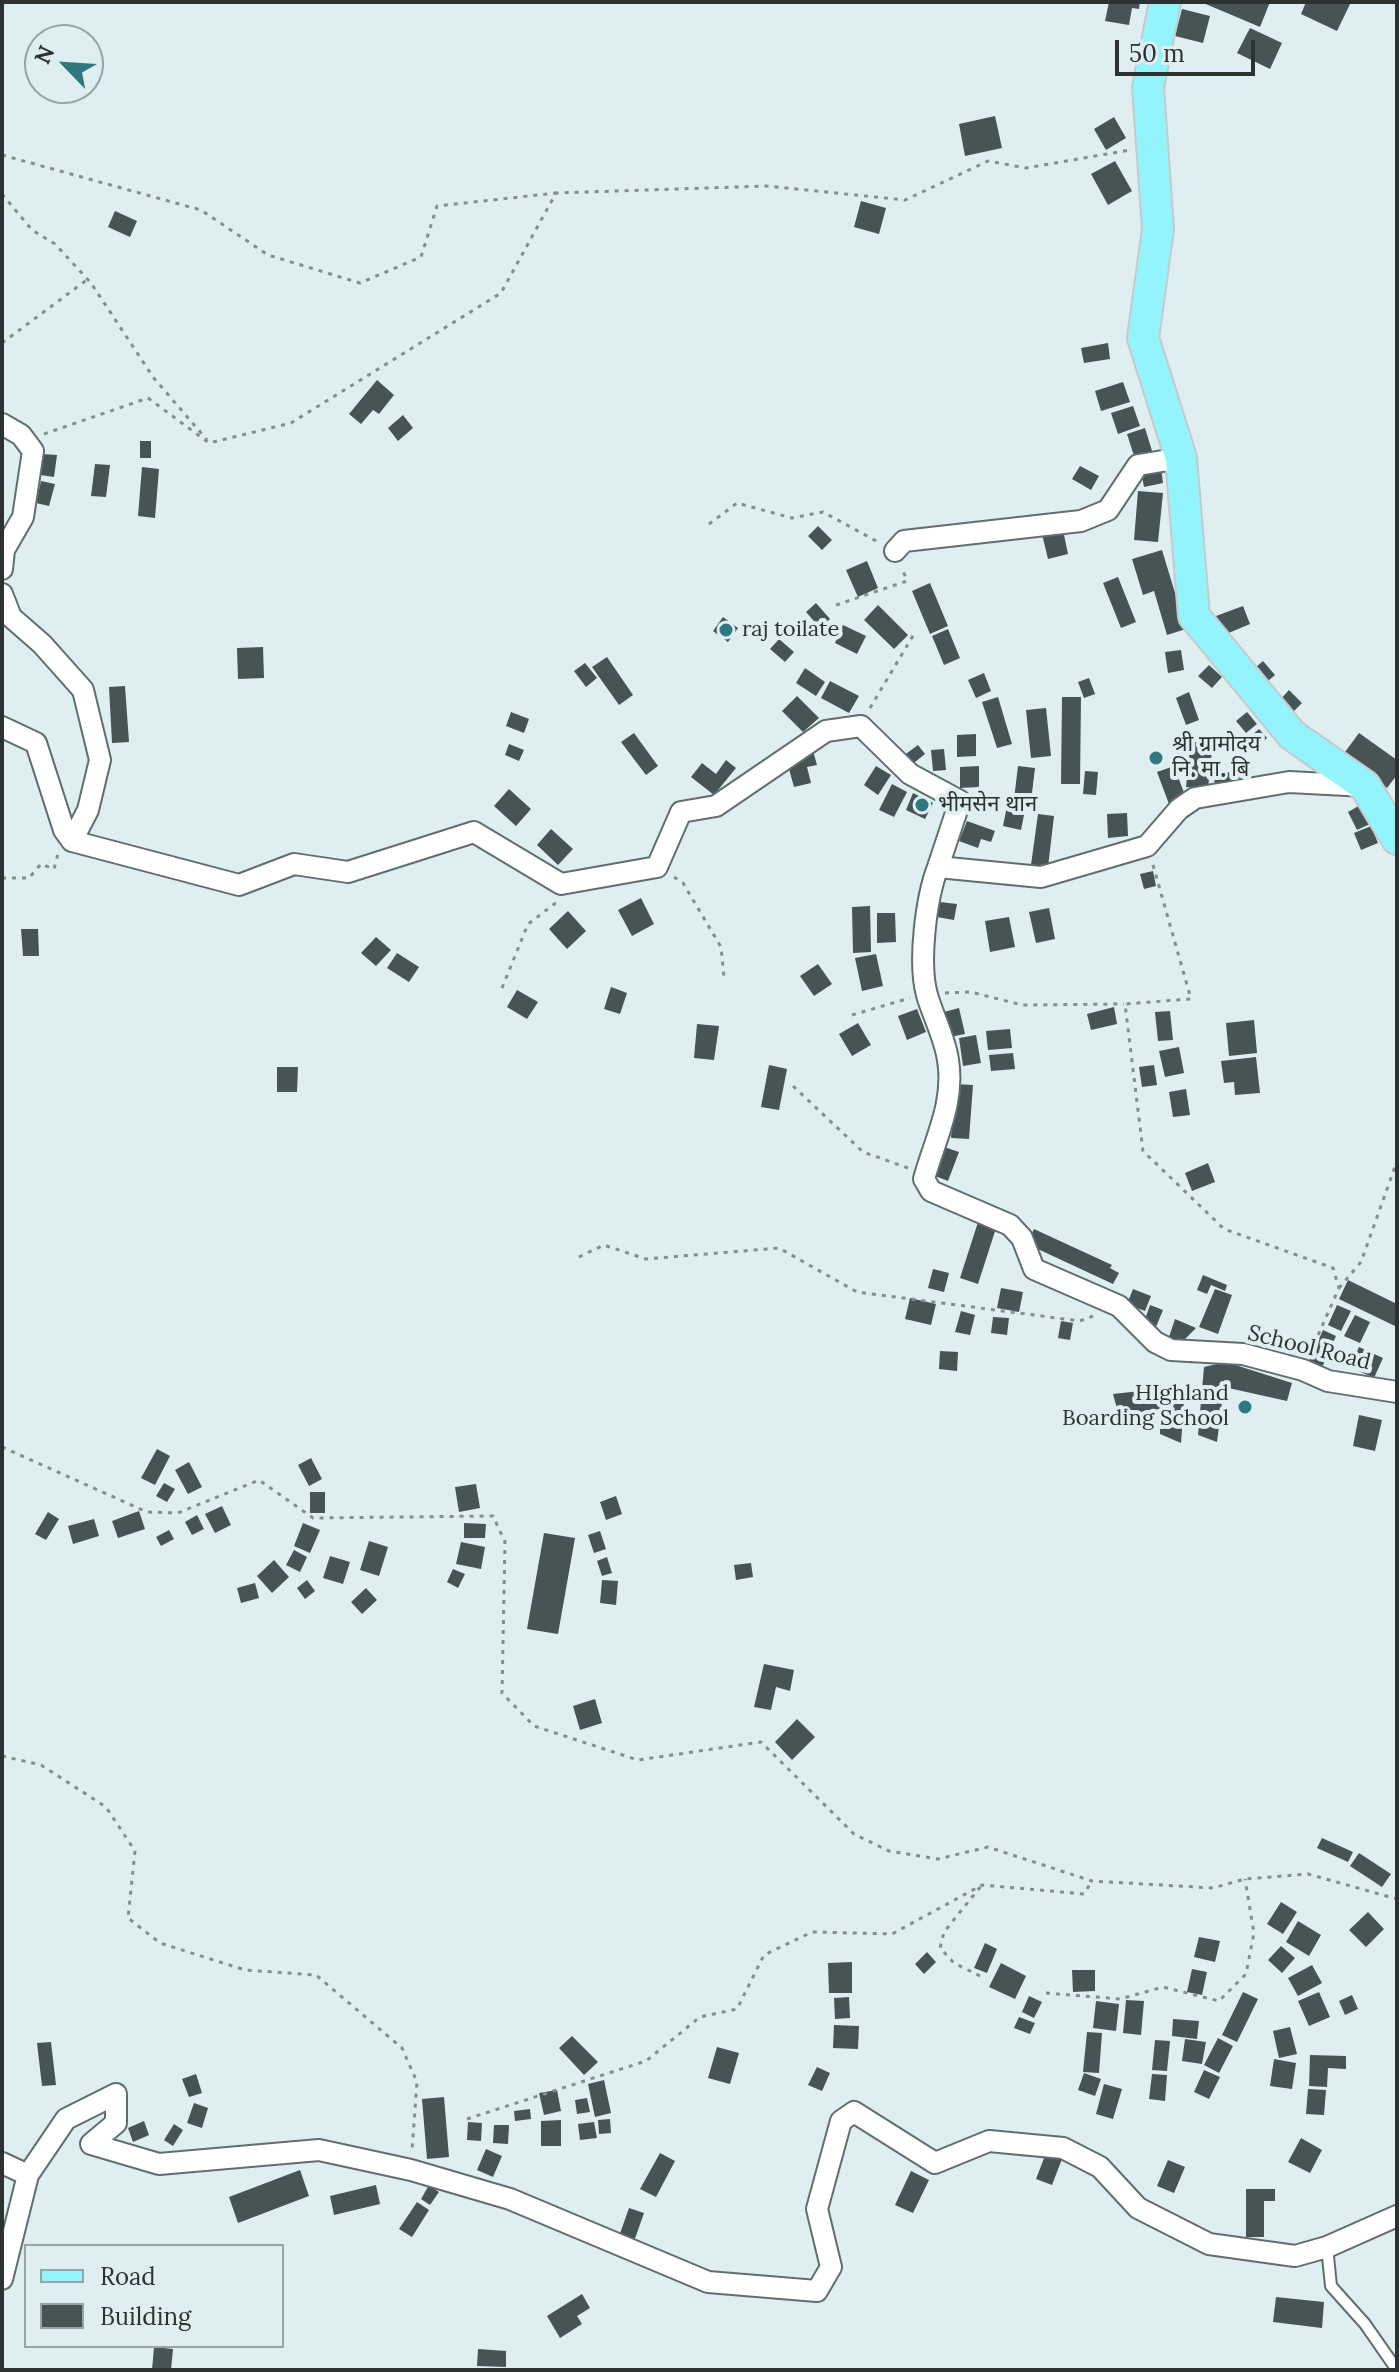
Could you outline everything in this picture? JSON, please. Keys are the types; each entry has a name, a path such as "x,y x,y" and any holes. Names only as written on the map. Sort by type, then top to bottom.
{"main road":[{"path":"1165,2 1148,87 1158,229 1143,338 1181,458 1194,616 1292,735 1365,786 1397,839"}],"street":[{"path":"2,424 33,451 23,517 4,550 2,569"},
{"path":"895,551 904,541 1081,521 1108,510 1138,465 1181,458"},
{"path":"2,594 11,617 42,644 83,690 100,760 88,810 68,835"},
{"path":"68,835 239,885 294,864 348,872 474,832 561,884 657,867 681,812 716,806 826,731 861,726 910,774 960,801 930,888 924,976 948,1059 949,1089 945,1118 924,1179"},
{"path":"2,727 36,743 68,835"},
{"path":"938,867 1041,877 1147,846 1179,809 1195,798 1289,782 1365,786"},
{"name":"School Road","path":"924,1179 931,1191 1010,1225 1022,1238 1034,1269 1119,1306 1155,1342 1171,1350 1243,1354 1303,1370 1328,1381 1397,1392"},
{"path":"2,2279 28,2175 66,2119 116,2094 116,2123 91,2144 159,2164 319,2150 411,2170 510,2199 708,2282 817,2291 831,2267 817,2209 841,2121 854,2112 935,2163 989,2141 1063,2148 1100,2167 1138,2208 1209,2244 1295,2256 1327,2247 1397,2216"},
{"path":"2,2163 28,2175"}],"lane":[{"path":"1327,2247 1331,2286 1365,2324 1397,2370"}],"path":[{"path":"2,155 201,210 268,255 360,283 421,257 437,206 556,193 766,186 905,200 988,161 1026,168 1152,146"},
{"path":"209,443 291,423 501,293 556,193"},
{"path":"2,194 32,230 55,244 88,279 153,377 209,443"},
{"path":"2,343 88,279"},
{"path":"26,442 148,398 209,443"},
{"path":"709,524 737,503 792,518 823,512 895,551 907,581 836,605"},
{"path":"861,726 914,634"},
{"path":"2,878 29,878 41,864 54,869 68,835"},
{"path":"852,1015 927,993 971,992 1022,1005 1125,1004 1191,999 1147,846"},
{"path":"657,867 683,883 721,947 724,977"},
{"path":"502,988 528,924 562,898 561,884"},
{"path":"1125,1004 1143,1151 1224,1229 1333,1268 1339,1288"},
{"path":"793,1086 863,1152 906,1167 924,1179"},
{"path":"1303,1370 1339,1288 1361,1262 1397,1161"},
{"path":"579,1257 604,1245 646,1259 779,1248 857,1292 1080,1321 1119,1306"},
{"path":"2,1447 147,1512 178,1513 259,1480 313,1518 493,1516 505,1542 502,1693 534,1726 638,1760 761,1742 854,1834 889,1851 938,1859 988,1847 1092,1881 1213,1888 1245,1879 1308,1874 1397,1899"},
{"path":"2,1756 41,1765 106,1807 135,1851 128,1918 160,1943 245,1970 316,1975 402,2048 417,2082 411,2170"},
{"path":"1046,1993 1120,1999 1163,1987 1219,2001 1246,1974 1254,1933 1245,1879"},
{"path":"467,2119 646,2061 700,2017 737,2009 764,1955 812,1932 892,1934 982,1885 1084,1894 1092,1881"},
{"path":"980,1976 954,1963 940,1948 944,1932 982,1885"}],"building":[{"path":"1109,2 1140,2 1139,9 1132,8 1129,25 1105,21"},
{"path":"1201,2 1270,2 1260,27"},
{"path":"1306,2 1351,2 1337,31 1301,14"},
{"path":"1182,9 1210,16 1203,43 1175,36"},
{"path":"1250,28 1282,43 1270,69 1237,53"},
{"path":"995,116 1002,148 965,156 959,124"},
{"path":"1114,117 1126,138 1106,150 1094,129"},
{"path":"1115,161 1132,191 1108,205 1091,174"},
{"path":"861,201 886,208 879,234 854,227"},
{"path":"115,211 137,221 130,237 108,227"},
{"path":"1108,343 1110,359 1084,363 1081,348"},
{"path":"377,380 394,395 379,414 373,410 361,424 349,414"},
{"path":"1123,382 1130,402 1101,411 1095,391"},
{"path":"1133,406 1140,426 1118,434 1111,413"},
{"path":"403,415 413,428 398,441 388,428"},
{"path":"1145,428 1153,454 1135,459 1127,434"},
{"path":"140,441 151,441 151,458 140,458"},
{"path":"42,454 57,455 54,477 40,475"},
{"path":"95,464 110,465 106,497 91,496"},
{"path":"1080,466 1099,476 1091,490 1072,479"},
{"path":"142,467 159,469 155,518 138,516"},
{"path":"1161,468 1163,483 1144,487 1141,471"},
{"path":"41,481 55,484 49,506 36,503"},
{"path":"1138,491 1163,493 1158,542 1134,540"},
{"path":"818,526 832,540 822,550 808,536"},
{"path":"1063,530 1068,554 1048,559 1042,534"},
{"path":"1162,550 1186,629 1167,635 1154,591 1143,595 1132,559"},
{"path":"867,561 878,588 858,597 846,570"},
{"path":"1118,577 1136,622 1121,628 1103,583"},
{"path":"930,583 948,626 930,634 912,591"},
{"path":"816,603 830,619 820,628 806,612"},
{"path":"878,605 908,635 894,649 864,620"},
{"path":"1243,606 1250,624 1224,635 1216,616"},
{"name":"raj toilate","path":"723,617 738,628 728,642 713,631"},
{"path":"843,625 866,636 857,654 835,643"},
{"path":"948,629 960,658 944,665 932,636"},
{"path":"779,639 794,652 785,662 770,649"},
{"path":"263,647 264,678 238,679 237,648"},
{"path":"1181,650 1184,670 1168,673 1165,652"},
{"path":"607,657 633,695 619,705 592,667"},
{"path":"1263,661 1275,675 1262,686 1250,672"},
{"path":"585,663 597,678 586,687 574,671"},
{"path":"1209,665 1222,677 1212,688 1198,676"},
{"path":"805,668 825,682 816,696 796,683"},
{"path":"984,673 991,691 976,698 968,680"},
{"path":"1089,678 1095,694 1084,698 1078,682"},
{"path":"830,681 859,696 849,713 821,698"},
{"path":"125,686 129,742 112,743 109,687"},
{"path":"1289,690 1302,703 1293,712 1280,700"},
{"path":"1189,692 1199,720 1186,725 1176,698"},
{"path":"797,696 819,718 803,732 782,711"},
{"path":"998,697 1012,744 997,748 982,702"},
{"path":"1062,697 1081,697 1080,784 1061,784"},
{"path":"1046,708 1051,756 1031,758 1026,710"},
{"path":"511,712 529,719 524,733 506,726"},
{"path":"1247,712 1257,724 1246,733 1236,721"},
{"path":"1259,729 1267,738 1255,748 1247,739"},
{"path":"634,733 658,766 646,775 621,742"},
{"path":"1359,733 1397,760 1397,775 1387,788 1342,756"},
{"path":"976,734 976,756 957,757 957,735"},
{"path":"1191,738 1213,740 1208,789 1186,787"},
{"path":"509,744 524,750 519,761 505,755"},
{"path":"918,745 925,754 910,766 903,756"},
{"path":"944,749 946,770 933,771 931,750"},
{"path":"813,751 817,765 807,767 811,783 794,787 786,758"},
{"path":"726,760 736,768 714,795 691,777 702,763 716,774"},
{"path":"876,766 891,775 878,795 864,785"},
{"path":"979,766 979,787 960,788 960,767"},
{"path":"1018,766 1035,768 1031,801 1014,799"},
{"path":"1174,766 1186,798 1169,804 1157,772"},
{"path":"1085,771 1098,772 1096,795 1083,794"},
{"path":"1239,771 1240,786 1215,789 1214,774"},
{"path":"892,784 907,792 894,817 879,810"},
{"path":"509,789 531,809 516,826 494,806"},
{"path":"913,793 933,803 925,819 906,810"},
{"path":"1362,804 1372,823 1357,830 1348,812"},
{"path":"1007,806 1025,810 1021,830 1003,826"},
{"path":"1127,813 1128,836 1108,838 1107,814"},
{"path":"1038,814 1054,816 1048,867 1031,865"},
{"path":"967,821 995,831 991,842 981,839 978,848 959,841"},
{"path":"1371,826 1378,843 1361,850 1354,833"},
{"path":"551,829 573,849 558,865 537,845"},
{"path":"1153,871 1156,886 1144,889 1140,874"},
{"path":"641,898 654,924 632,936 618,910"},
{"path":"940,902 957,904 954,920 937,917"},
{"path":"870,906 871,952 853,953 852,907"},
{"path":"1049,908 1055,939 1036,943 1029,912"},
{"path":"568,911 586,931 567,949 549,929"},
{"path":"877,913 895,913 896,942 877,943"},
{"path":"1009,917 1015,947 990,952 985,921"},
{"path":"21,929 38,929 39,956 23,956"},
{"path":"376,937 391,950 376,966 361,953"},
{"path":"397,953 419,967 409,982 387,968"},
{"path":"876,954 883,986 862,991 855,958"},
{"path":"818,964 832,984 814,996 800,976"},
{"path":"611,987 627,993 620,1014 604,1009"},
{"path":"517,990 538,1002 527,1019 507,1007"},
{"path":"1114,1007 1117,1024 1091,1030 1087,1014"},
{"path":"959,1008 965,1034 950,1037 944,1012"},
{"path":"917,1009 926,1032 907,1040 898,1016"},
{"path":"1170,1011 1173,1040 1158,1041 1155,1012"},
{"path":"1254,1020 1257,1053 1229,1056 1226,1023"},
{"path":"858,1023 871,1045 852,1056 839,1034"},
{"path":"697,1024 719,1026 714,1060 694,1058"},
{"path":"1010,1029 1012,1048 988,1050 986,1031"},
{"path":"976,1035 981,1063 963,1066 959,1038"},
{"path":"1179,1047 1184,1073 1165,1077 1159,1051"},
{"path":"1013,1053 1015,1069 991,1071 989,1055"},
{"path":"1256,1057 1260,1093 1235,1095 1234,1082 1224,1083 1221,1061"},
{"path":"769,1065 787,1069 779,1110 761,1107"},
{"path":"1154,1065 1157,1085 1142,1087 1139,1067"},
{"path":"277,1067 298,1067 297,1092 277,1092"},
{"path":"955,1084 973,1085 969,1139 951,1138"},
{"path":"1186,1089 1190,1115 1173,1117 1169,1092"},
{"path":"941,1146 959,1152 948,1181 930,1174"},
{"path":"1208,1163 1215,1182 1192,1191 1185,1173"},
{"path":"980,1216 998,1222 978,1284 960,1278"},
{"path":"1034,1229 1112,1265 1110,1268 1119,1273 1113,1284 1027,1244"},
{"path":"933,1269 949,1273 944,1292 928,1288"},
{"path":"1203,1275 1227,1285 1225,1291 1211,1285 1207,1294 1197,1290"},
{"path":"1348,1280 1397,1304 1397,1327 1339,1299"},
{"path":"1001,1288 1023,1292 1019,1312 997,1308"},
{"path":"1133,1289 1151,1296 1145,1311 1127,1304"},
{"path":"1215,1289 1232,1295 1218,1334 1199,1327"},
{"path":"910,1298 936,1304 931,1325 905,1319"},
{"path":"1150,1305 1163,1310 1156,1327 1144,1322"},
{"path":"1337,1305 1351,1311 1341,1331 1328,1325"},
{"path":"961,1311 975,1315 970,1335 955,1332"},
{"path":"1355,1315 1370,1322 1360,1343 1344,1336"},
{"path":"993,1317 1009,1318 1007,1335 991,1333"},
{"path":"1175,1319 1196,1328 1181,1343 1169,1337"},
{"path":"1061,1321 1073,1323 1070,1340 1058,1338"},
{"path":"1323,1330 1336,1336 1320,1372 1307,1365"},
{"path":"1359,1347 1383,1358 1374,1378 1350,1367"},
{"path":"940,1351 958,1352 957,1371 939,1369"},
{"path":"1226,1362 1292,1383 1287,1401 1224,1387 1217,1442 1198,1435 1204,1367"},
{"path":"1185,1386 1181,1443 1160,1434 1160,1409 1119,1416 1113,1394"},
{"path":"1359,1415 1382,1420 1375,1451 1353,1446"},
{"path":"157,1449 170,1456 155,1485 141,1478"},
{"path":"311,1458 322,1479 309,1486 298,1465"},
{"path":"189,1462 202,1487 188,1494 175,1470"},
{"path":"164,1483 175,1489 167,1502 156,1496"},
{"path":"476,1484 480,1508 459,1512 455,1487"},
{"path":"310,1492 325,1492 325,1513 310,1513"},
{"path":"616,1496 622,1514 606,1520 600,1502"},
{"path":"222,1506 231,1525 215,1533 205,1514"},
{"path":"139,1511 145,1529 118,1538 112,1521"},
{"path":"48,1512 59,1519 46,1540 35,1534"},
{"path":"197,1515 204,1529 192,1535 185,1522"},
{"path":"94,1519 99,1536 73,1544 68,1526"},
{"path":"303,1523 320,1530 310,1553 294,1546"},
{"path":"464,1523 486,1524 485,1538 464,1538"},
{"path":"169,1530 174,1539 161,1546 156,1537"},
{"path":"600,1531 606,1549 594,1553 588,1535"},
{"path":"544,1533 575,1538 558,1634 527,1629"},
{"path":"369,1541 388,1547 379,1576 360,1570"},
{"path":"461,1542 485,1547 481,1569 456,1564"},
{"path":"294,1550 307,1557 300,1572 286,1565"},
{"path":"330,1556 350,1562 343,1584 323,1578"},
{"path":"607,1557 612,1573 602,1576 597,1561"},
{"path":"274,1560 289,1577 272,1593 257,1576"},
{"path":"751,1563 753,1577 736,1580 734,1565"},
{"path":"453,1569 465,1574 458,1588 447,1582"},
{"path":"307,1580 315,1591 305,1599 297,1588"},
{"path":"602,1580 618,1581 616,1605 600,1603"},
{"path":"255,1583 259,1598 241,1603 237,1588"},
{"path":"366,1588 377,1600 362,1614 351,1602"},
{"path":"764,1664 794,1670 790,1691 776,1687 771,1710 754,1707"},
{"path":"595,1699 602,1723 580,1730 573,1706"},
{"path":"797,1719 815,1737 792,1760 775,1742"},
{"path":"1322,1838 1353,1852 1348,1862 1317,1848"},
{"path":"1359,1853 1391,1874 1382,1887 1350,1866"},
{"path":"1281,1902 1297,1912 1283,1934 1267,1924"},
{"path":"1368,1912 1384,1929 1366,1947 1349,1930"},
{"path":"1298,1921 1321,1935 1309,1956 1286,1942"},
{"path":"1199,1937 1220,1941 1215,1962 1194,1957"},
{"path":"985,1943 997,1949 987,1973 974,1968"},
{"path":"1281,1946 1295,1958 1282,1973 1268,1960"},
{"path":"927,1952 936,1962 924,1974 915,1964"},
{"path":"852,1962 852,1993 829,1993 828,1963"},
{"path":"1001,1963 1026,1976 1015,1999 989,1987"},
{"path":"1312,1965 1322,1983 1298,1996 1288,1978"},
{"path":"1192,1969 1207,1972 1202,1995 1187,1992"},
{"path":"1072,1970 1095,1970 1095,1991 1073,1992"},
{"path":"1243,1992 1258,1999 1237,2042 1222,2035"},
{"path":"1319,1992 1330,2017 1309,2026 1298,2001"},
{"path":"1352,1995 1358,2009 1345,2015 1339,2001"},
{"path":"1029,1996 1042,2002 1034,2018 1022,2012"},
{"path":"849,1997 850,2018 835,2019 834,1998"},
{"path":"1126,2000 1144,2001 1141,2035 1123,2033"},
{"path":"1096,2001 1119,2004 1116,2031 1093,2028"},
{"path":"1019,2017 1035,2023 1030,2034 1014,2028"},
{"path":"1173,2019 1199,2021 1197,2039 1172,2036"},
{"path":"834,2025 859,2026 858,2049 833,2048"},
{"path":"1290,2027 1297,2054 1279,2058 1273,2031"},
{"path":"1087,2032 1102,2033 1099,2073 1083,2072"},
{"path":"572,2036 598,2062 584,2075 559,2048"},
{"path":"1218,2038 1233,2046 1219,2073 1204,2065"},
{"path":"1185,2039 1206,2042 1202,2064 1182,2061"},
{"path":"1155,2040 1170,2041 1167,2071 1152,2070"},
{"path":"51,2042 56,2085 42,2086 37,2043"},
{"path":"717,2047 739,2053 730,2084 708,2078"},
{"path":"1310,2055 1346,2056 1346,2069 1328,2068 1327,2087 1309,2086"},
{"path":"1274,2059 1296,2063 1292,2089 1270,2086"},
{"path":"817,2067 830,2073 822,2091 808,2085"},
{"path":"1204,2070 1220,2077 1209,2099 1194,2092"},
{"path":"1084,2073 1101,2079 1095,2096 1078,2090"},
{"path":"196,2074 202,2093 189,2097 182,2079"},
{"path":"1152,2074 1167,2075 1165,2101 1149,2099"},
{"path":"604,2080 611,2113 595,2117 588,2084"},
{"path":"1104,2084 1122,2089 1113,2119 1096,2114"},
{"path":"1308,2089 1326,2090 1324,2115 1306,2114"},
{"path":"557,2090 561,2111 544,2115 539,2093"},
{"path":"444,2097 449,2157 427,2159 422,2099"},
{"path":"587,2098 590,2112 577,2114 575,2100"},
{"path":"194,2103 208,2108 202,2128 187,2123"},
{"path":"530,2109 531,2119 515,2121 514,2111"},
{"path":"610,2119 611,2133 599,2134 598,2120"},
{"path":"561,2120 561,2146 541,2146 541,2121"},
{"path":"144,2121 149,2135 133,2142 128,2128"},
{"path":"468,2122 482,2123 481,2141 467,2140"},
{"path":"594,2122 597,2138 580,2140 578,2124"},
{"path":"174,2124 183,2130 173,2146 164,2140"},
{"path":"494,2125 509,2125 508,2144 493,2143"},
{"path":"1301,2138 1322,2150 1310,2173 1288,2162"},
{"path":"486,2149 502,2156 493,2177 477,2170"},
{"path":"660,2153 675,2161 656,2197 640,2189"},
{"path":"1046,2153 1062,2159 1052,2185 1036,2179"},
{"path":"1168,2160 1185,2167 1174,2193 1157,2186"},
{"path":"300,2170 309,2196 238,2223 229,2197"},
{"path":"911,2171 929,2180 913,2213 895,2205"},
{"path":"376,2185 380,2204 334,2215 330,2196"},
{"path":"429,2185 439,2192 430,2205 421,2199"},
{"path":"1246,2189 1275,2189 1275,2201 1264,2201 1264,2237 1246,2237"},
{"path":"417,2202 429,2210 412,2237 399,2229"},
{"path":"629,2208 644,2213 632,2247 617,2242"},
{"path":"582,2294 590,2308 577,2316 582,2324 560,2338 547,2316"},
{"path":"1276,2297 1324,2302 1322,2328 1273,2322"},
{"path":"154,2348 173,2349 171,2370 152,2370"},
{"path":"478,2349 506,2351 506,2367 477,2366"}],"place":[{"name":"raj toilate","path":"726,630"},
{"name":"श्री ग्रामोदय नि. मा. बि","path":"1156,758"},
{"name":"भीमसेन थान","path":"922,805"},
{"name":"HIghland Boarding School","path":"1245,1407"}]}
